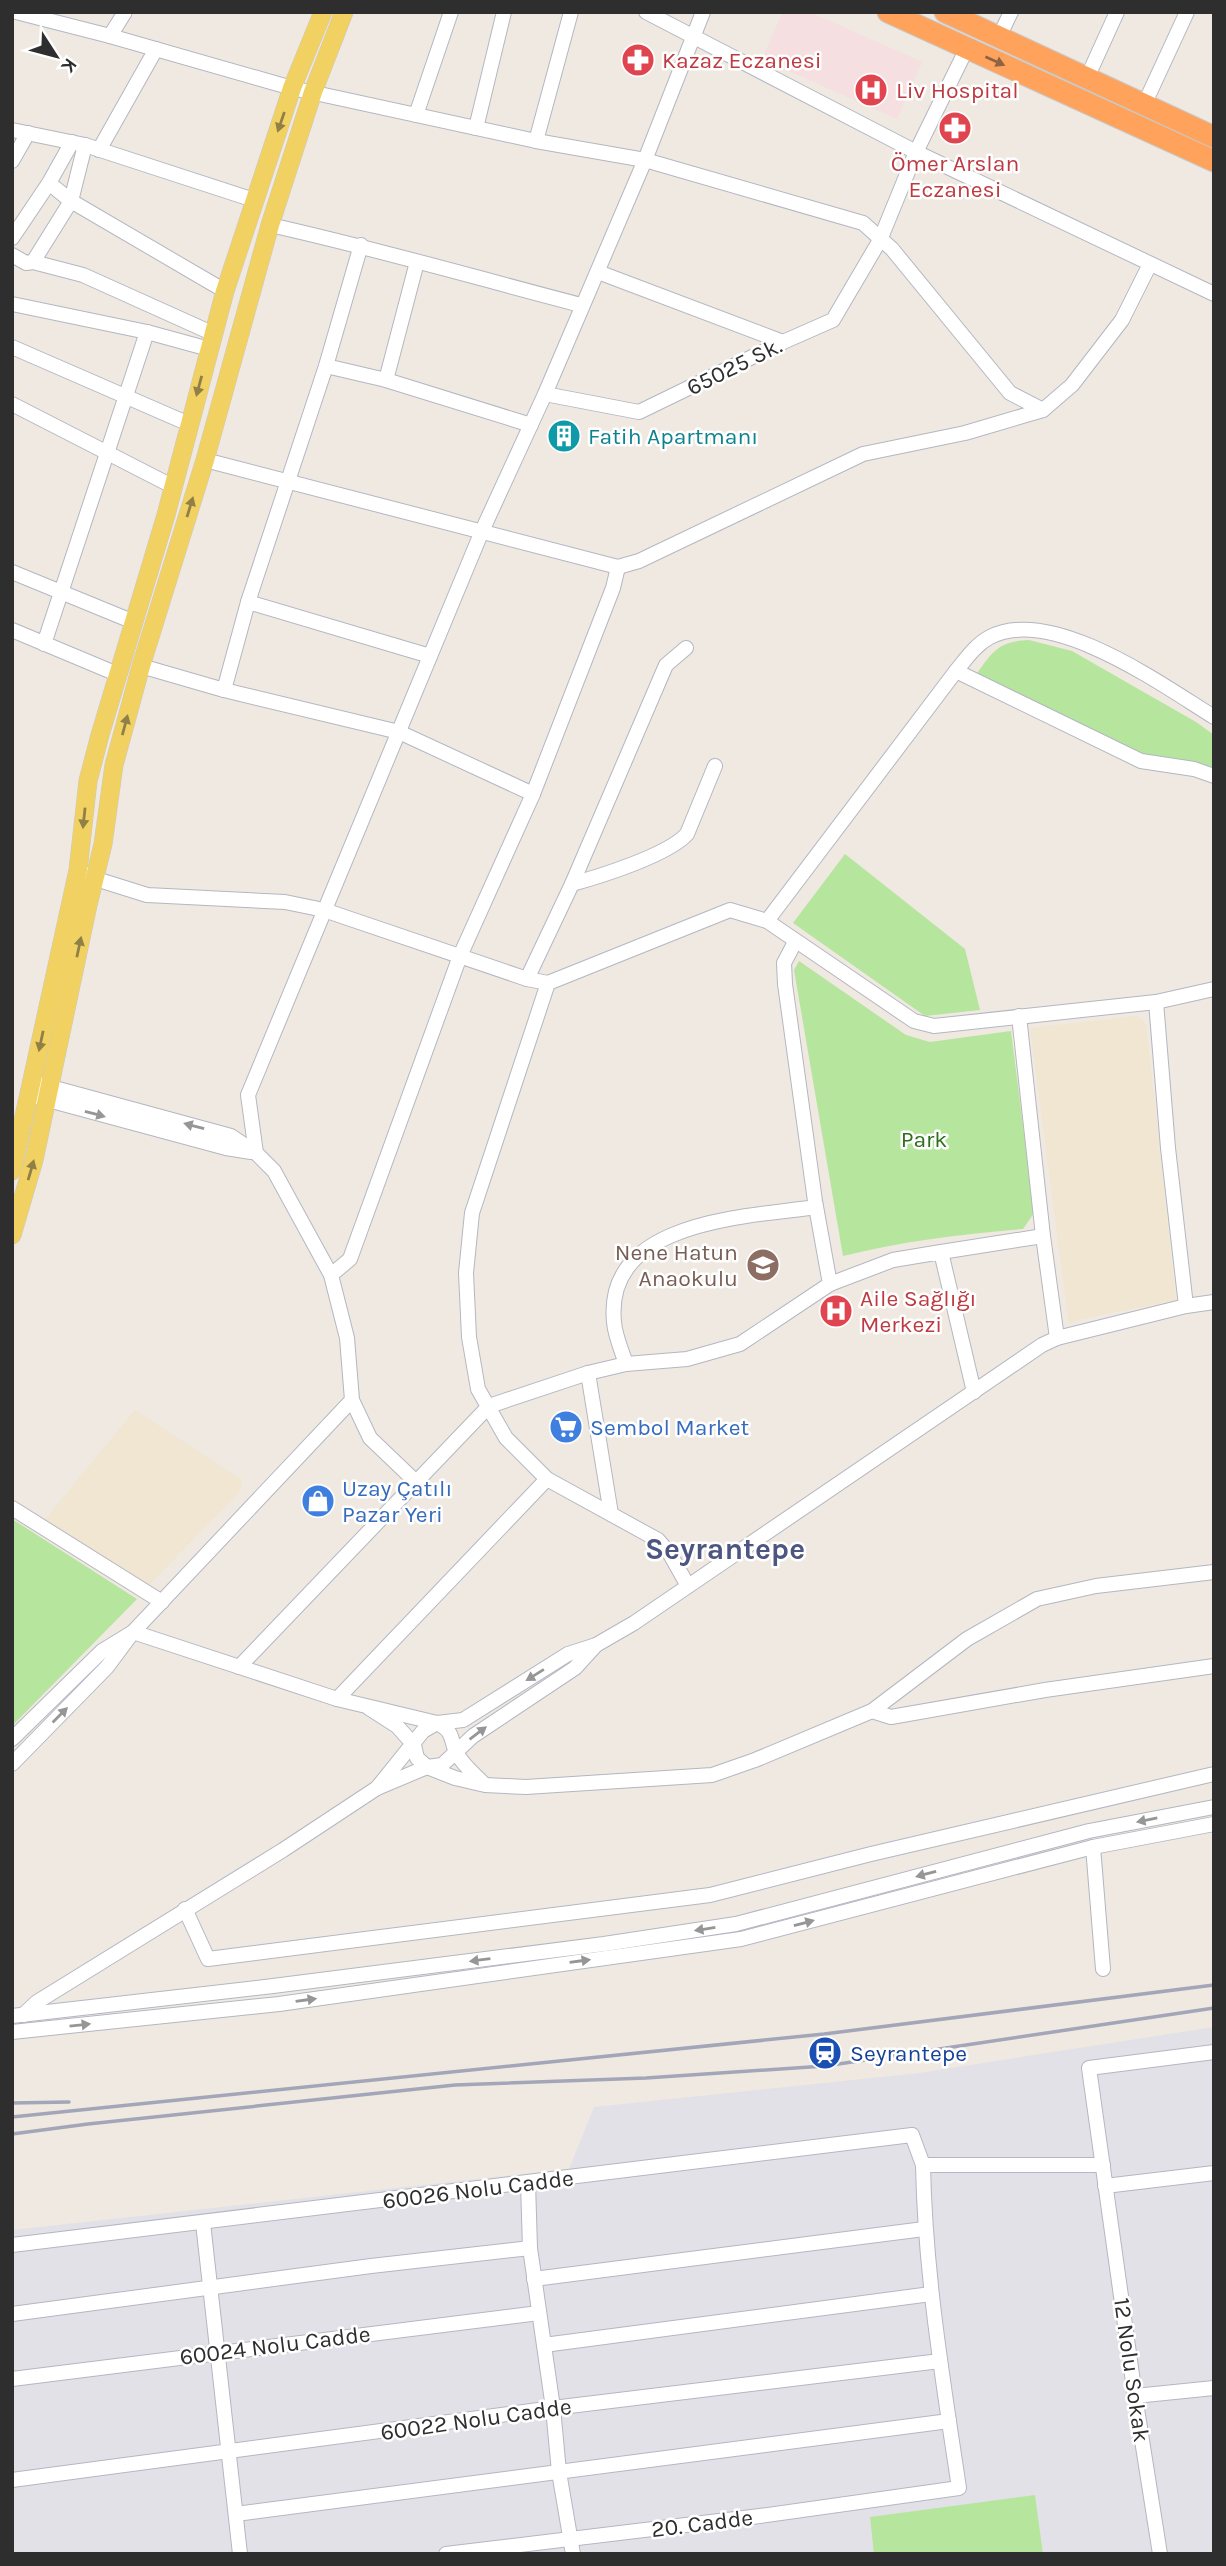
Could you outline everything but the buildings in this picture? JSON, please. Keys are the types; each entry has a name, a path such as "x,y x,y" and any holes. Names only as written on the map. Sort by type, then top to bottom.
{"highway":[{"path":"888,12 1214,161"},
{"path":"945,12 1214,137"}],"main road":[{"path":"12,1235 34,1160 40,1091 78,870 88,782 117,674 174,487 225,291 292,88 323,12"},
{"path":"12,1171 40,1091 96,879 114,765 141,666 205,460 270,225 313,92 344,12"}],"street":[{"path":"16,12 292,88 536,141 645,160 863,223 892,249 1010,394 1043,410"},
{"path":"110,36 125,12"},
{"path":"416,115 451,12"},
{"path":"476,128 504,12"},
{"path":"536,141 572,12"},
{"path":"646,12 916,152 1214,294"},
{"path":"256,1153 248,1095 482,531 598,272 703,12"},
{"path":"999,37 1012,12"},
{"path":"1087,78 1117,12"},
{"path":"1144,104 1187,12"},
{"name":"65025 Sk.","path":"545,394 639,412 833,320 880,240 916,152 967,48"},
{"path":"99,150 156,49"},
{"path":"12,130 99,150 254,200"},
{"path":"12,160 29,133"},
{"path":"12,238 78,144"},
{"path":"12,255 26,264 33,261 71,201 78,144"},
{"path":"49,183 71,201 225,291"},
{"path":"270,225 360,245 581,305"},
{"path":"224,690 248,603 327,366 360,245"},
{"path":"33,261 83,275 212,341"},
{"path":"386,380 416,262"},
{"path":"205,460 618,567 639,561 863,454 965,433 1043,410 1072,385 1122,320 1150,264"},
{"path":"598,272 783,342"},
{"path":"12,304 146,332 212,341"},
{"path":"44,644 146,332"},
{"path":"12,347 189,424"},
{"path":"327,366 386,380 531,425"},
{"path":"12,404 174,487"},
{"path":"331,1275 350,1259 460,956 533,794 613,588 618,567"},
{"path":"12,572 134,622"},
{"path":"248,603 430,656"},
{"path":"767,921 956,671 977,646 990,637 1021,629 1079,641 1101,650 1214,717"},
{"path":"12,630 117,674"},
{"path":"527,979 572,884 666,665 686,648"},
{"path":"141,666 224,690 400,732 533,794"},
{"path":"956,671 1141,761 1194,769 1214,776"},
{"path":"572,884 646,857 682,840 687,834 715,766"},
{"path":"78,870 96,879 147,895 285,902 324,910 527,979 548,983 730,910 767,921 914,1021 934,1026 1156,1002 1214,989"},
{"path":"795,942 784,963 785,984 816,1207 830,1284"},
{"path":"548,983 472,1213 466,1273 469,1337 478,1389 506,1438 547,1479 658,1540 670,1554 688,1586"},
{"path":"1156,1002 1186,1306"},
{"path":"1019,1016 1057,1338"},
{"path":"40,1091 226,1148 256,1153 274,1171 331,1275 347,1338 352,1399 370,1438 415,1481"},
{"path":"626,1364 614,1323 615,1296 622,1277 638,1256 663,1238 719,1220 816,1207"},
{"path":"239,1667 489,1406 588,1373 626,1364 687,1359 740,1344 830,1284 893,1260 1043,1236"},
{"path":"940,1252 974,1392"},
{"path":"377,1788 423,1731 437,1723 463,1720 568,1654 596,1645 688,1586 1042,1345 1057,1338 1186,1306 1214,1302"},
{"path":"588,1373 611,1514"},
{"path":"12,1764 107,1668 132,1632 352,1399"},
{"path":"337,1699 547,1479"},
{"path":"12,1508 162,1602"},
{"path":"369,1708 397,1726 414,1745 416,1758 427,1767 455,1778 485,1785 526,1787 712,1775 872,1711 967,1639 1037,1599 1096,1586 1214,1572"},
{"path":"132,1632 337,1699 437,1723 448,1728 456,1753 485,1785"},
{"path":"12,1739 102,1651 132,1632"},
{"path":"18,2016 37,2001 74,1981 377,1788 427,1767 442,1765 472,1736 575,1668 596,1645"},
{"path":"872,1711 891,1717 1045,1690 1214,1665"},
{"path":"185,1909 208,1959 590,1912 710,1895 871,1854 1214,1774"},
{"path":"18,2016 494,1958 736,1924 1089,1831 1214,1807"},
{"path":"12,2032 279,2004 741,1939 1093,1847 1214,1824"},
{"path":"1093,1847 1103,1969"},
{"name":"12 Nolu Sokak","path":"1160,2554 1089,2068 1214,2052"},
{"name":"60026 Nolu Cadde","path":"12,2245 912,2136 923,2165"},
{"path":"236,2514 949,2421 924,2229 923,2165 1103,2165"},
{"path":"1105,2186 1214,2173"},
{"path":"528,2183 530,2248 553,2409 559,2472 573,2554"},
{"path":"203,2223 240,2554"},
{"path":"534,2279 924,2229"},
{"path":"12,2314 371,2266 530,2248"},
{"path":"544,2345 931,2294"},
{"name":"60024 Nolu Cadde","path":"12,2378 539,2313"},
{"name":"60022 Nolu Cadde","path":"12,2480 940,2361"},
{"path":"1135,2396 1214,2388"},
{"name":"20. Cadde","path":"446,2554 760,2516 959,2488 949,2421"}],"shaded area":[{"name":"Liv Hospital","path":"783,12 810,12 922,62 897,119 762,59"},
{"path":"1137,1016 1146,1024 1176,1300 1081,1319 1069,1324 1030,1028"},
{"path":"135,1410 242,1480 241,1490 149,1585 43,1522"},
{"path":"1214,2027 1214,2554 12,2554 12,2230 569,2169 594,2107 919,2073"}],"green space":[{"path":"1029,640 1072,651 1214,735 1214,776 1144,763 975,676 991,655 1002,646"},
{"path":"845,854 965,949 980,1010 925,1016 793,923"},
{"name":"Park","path":"799,961 906,1035 930,1042 1011,1031 1034,1213 1023,1229 933,1239 843,1256 794,970"},
{"path":"12,1519 137,1599 12,1726"},
{"path":"1035,2495 1043,2554 874,2554 870,2517"}],"railway":[{"path":"12,2117 824,2034 1214,1985"},
{"path":"12,2134 455,2085 646,2078 825,2066 1214,2008"},
{"path":"12,2103 69,2102"}],"place":[{"name":"Kazaz Eczanesi","path":"638,60"},
{"name":"Liv Hospital","path":"871,90"},
{"name":"Ömer Arslan Eczanesi","path":"955,128"},
{"name":"Fatih Apartmanı","path":"564,436"},
{"name":"Nene Hatun Anaokulu","path":"763,1265"},
{"name":"Aile Sağlığı Merkezi","path":"836,1311"},
{"name":"Sembol Market","path":"566,1427"},
{"name":"Uzay Çatılı Pazar Yeri","path":"318,1501"},
{"name":"Seyrantepe","path":"825,2053"}],"district":[{"name":"Seyrantepe","path":"725,1549"}]}
